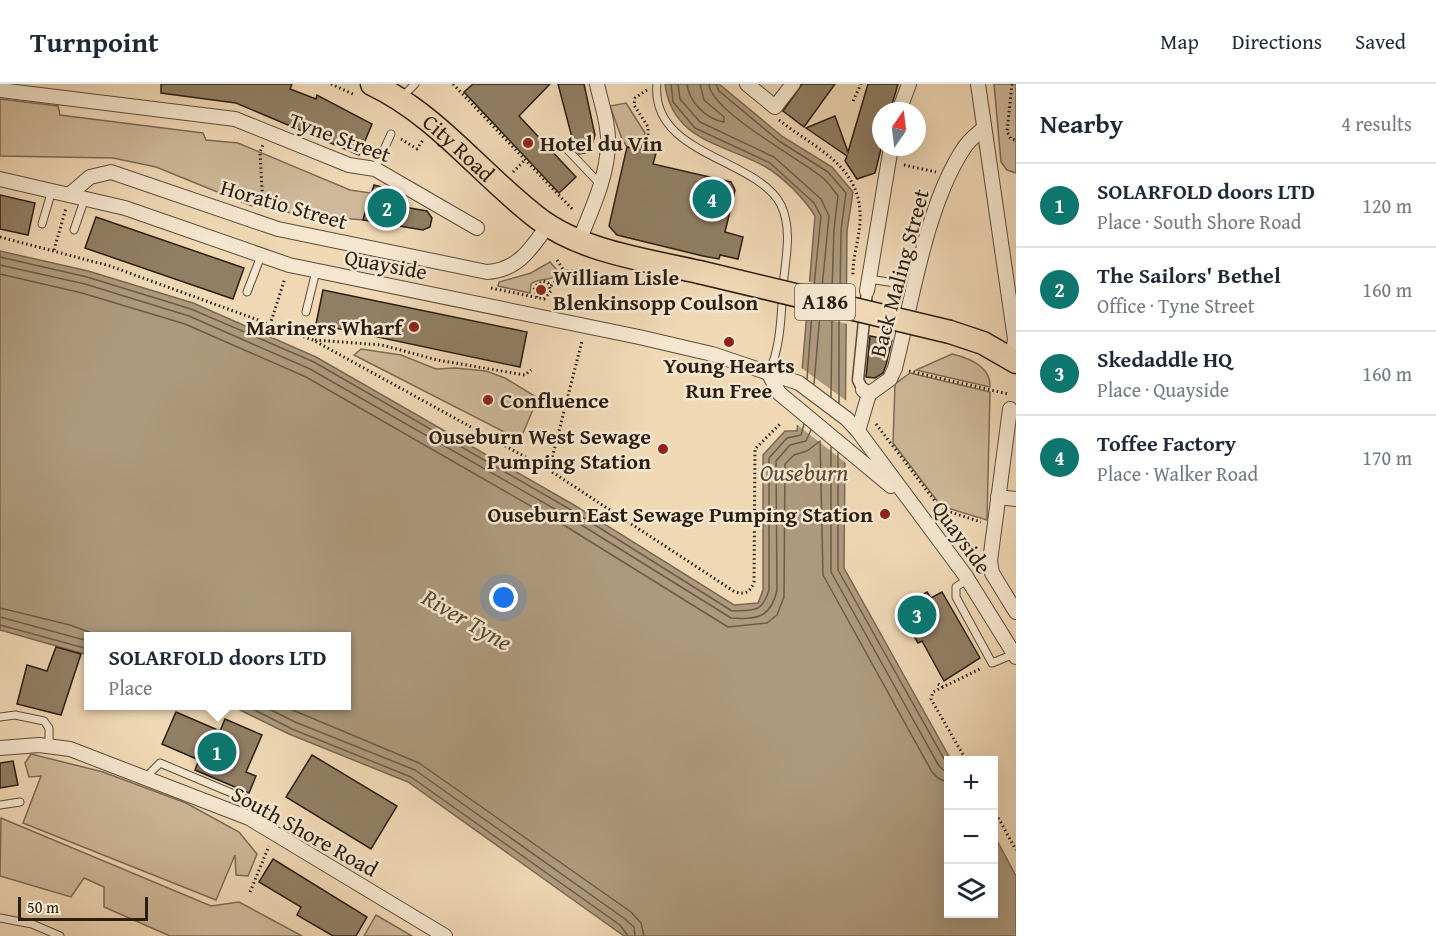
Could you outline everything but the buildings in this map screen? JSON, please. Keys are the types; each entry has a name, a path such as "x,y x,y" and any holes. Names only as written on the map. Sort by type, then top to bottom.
{"main road":[{"name":"City Road","path":"372,84 407,92 455,141 544,222"},
{"name":"A186","path":"544,222 583,232 699,272 950,332 983,343 1014,361"}],"street":[{"path":"583,232 600,184 609,141 597,84"},
{"path":"747,84 775,107 793,84"},
{"path":"902,102 909,84"},
{"path":"978,84 1011,277 1014,361"},
{"name":"Tyne Street","path":"0,90 235,119 349,165 375,169 477,228"},
{"name":"Back Maling Street","path":"866,392 890,379 895,368 930,230 949,174 966,145 984,128"},
{"path":"858,431 865,410 866,392 858,380 868,285 890,156"},
{"name":"Horatio Street","path":"70,194 78,185 100,173 121,174 278,229 487,272 502,271 514,266 526,255 544,222"},
{"name":"Quayside","path":"0,179 125,208 289,265 712,354 799,382 847,419 858,431 968,579 1015,656"},
{"name":"Quayside","path":"769,374 779,393 847,447 911,503"},
{"path":"1010,408 990,561 992,573 1016,612"},
{"path":"998,497 1016,499"},
{"name":"South Shore Road","path":"0,748 70,749 97,757 249,818 445,936"}],"lane":[{"path":"657,84 654,99 671,128 703,153 745,174 780,204 788,235 780,334 769,374"},
{"path":"375,169 391,134"},
{"path":"564,146 600,184"},
{"path":"42,224 52,190"},
{"path":"74,230 85,198"},
{"path":"247,292 261,256"},
{"path":"306,312 316,271"},
{"path":"868,285 895,283"},
{"path":"968,579 956,587 956,597 992,663 1015,656"},
{"path":"0,717 15,716 44,721 49,728 49,747"},
{"path":"0,805 20,802"},
{"path":"0,918 32,924 60,936"}],"path":[{"path":"453,84 583,232"},
{"path":"853,101 861,84"},
{"path":"1011,84 1007,132 1011,139 1016,140"},
{"path":"640,93 635,98 634,105 648,128 648,141"},
{"path":"776,118 836,162 858,192 863,191"},
{"path":"391,134 417,149 424,139"},
{"path":"257,205 263,207 260,152"},
{"path":"901,165 949,174"},
{"path":"54,250 70,194"},
{"path":"0,237 110,266 313,340 549,470 735,592 743,594 751,590 754,582 754,449 781,423"},
{"path":"557,260 564,271"},
{"path":"270,325 289,265"},
{"path":"543,281 548,282 551,291 549,296 539,298 534,290 535,286 543,281"},
{"path":"549,470 586,326"},
{"path":"313,340 382,345 437,360 482,366 519,375 525,375 531,370"},
{"path":"895,368 1016,395"},
{"path":"865,410 941,509 994,527"},
{"path":"964,756 931,699 933,692 992,663"},
{"path":"938,684 943,687"},
{"path":"998,819 1016,850"},
{"path":"250,892 275,833"}],"shaded area":[{"path":"994,84 1016,84 1016,173 1007,170 1001,162"},
{"path":"0,99 58,106 60,115 203,133 206,140 238,143 350,190 371,193 363,220 294,214 254,202 252,206 156,167 113,158 0,156"},
{"path":"626,103 645,133 641,150 627,147 610,106"},
{"path":"550,262 557,270 557,275 531,284 530,293 498,286 499,282 531,273"},
{"path":"361,349 401,355 436,369 486,371 505,378 538,398 520,440 354,355"},
{"path":"952,354 972,361 983,368 990,387 916,370"},
{"path":"910,373 990,392 987,520 941,506 893,443 895,384"},
{"path":"31,754 103,772 186,803 239,832 257,854 248,876 236,875 235,855 216,900 23,823 41,776 29,777 25,763"},
{"path":"1,818 211,906 239,902 302,936 170,936 104,907 104,887 84,878 71,897 0,876"},
{"path":"376,915 412,936 364,936"}],"water":[{"path":"665,84 719,84 783,137 832,167 853,192 847,231 844,568 949,756 944,756 944,918 998,918 998,842 1016,876 1016,936 624,936 408,782 289,734 240,710 351,710 351,632 84,632 84,654 0,630 0,251 88,271 193,303 316,357 574,505 734,605 758,603 763,590 763,455 785,431 797,431 815,216 799,195 773,172 703,138 678,118 670,103"}],"pier":[{"path":"806,281 849,291 848,324 803,314"},
{"path":"800,367 848,402 846,463 795,423"}],"place":[{"name":"Hotel du Vin","path":"528,143"},
{"name":"Toffee Factory","path":"712,199"},
{"name":"The Sailors' Bethel","path":"387,208"},
{"name":"William Lisle Blenkinsopp Coulson","path":"541,290"},
{"name":"Mariners Wharf","path":"414,327"},
{"name":"Young Hearts Run Free","path":"729,342"},
{"name":"Confluence","path":"488,400"},
{"name":"Ouseburn West Sewage Pumping Station","path":"663,449"},
{"name":"Ouseburn East Sewage Pumping Station","path":"885,514"},
{"name":"Skedaddle HQ","path":"917,615"},
{"name":"SOLARFOLD doors LTD","path":"217,752"}],"water label":[{"name":"Ouseburn","path":"804,473"},
{"name":"River Tyne","path":"467,620"}]}
